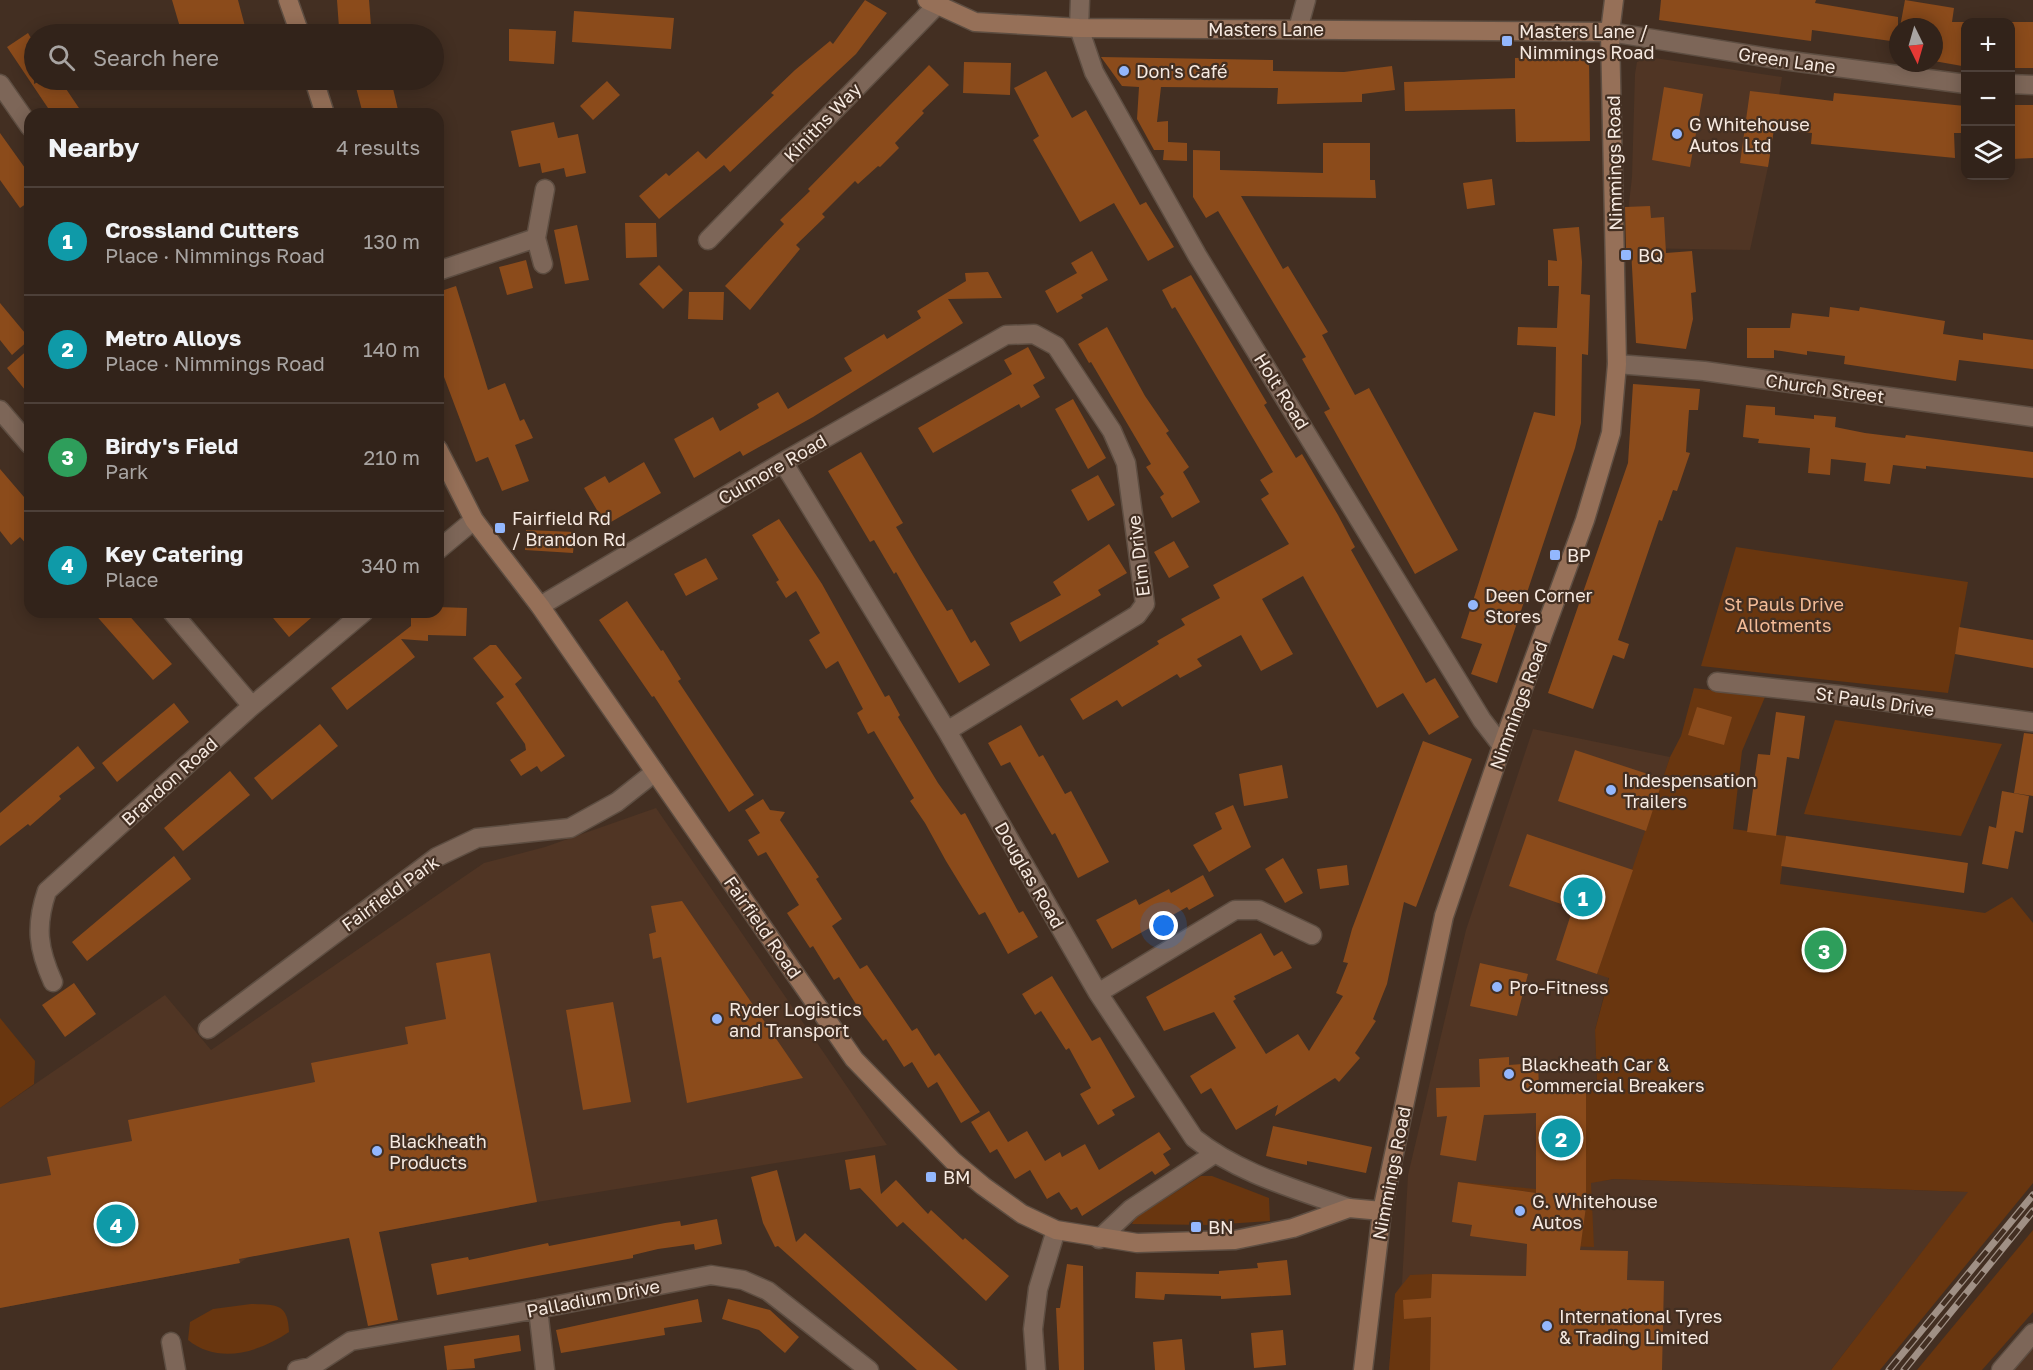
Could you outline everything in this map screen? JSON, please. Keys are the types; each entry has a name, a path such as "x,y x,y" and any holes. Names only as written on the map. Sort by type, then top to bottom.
{"main road":[{"path":"288,0 296,24"},
{"name":"Nimmings Road","path":"1363,1370 1382,1211 1444,916 1603,464 1611,433 1617,364 1610,32 1614,0"},
{"name":"Masters Lane","path":"932,2 975,22 1078,28 1610,32"},
{"path":"318,90 324,108"},
{"name":"Fairfield Road","path":"444,461 474,520 540,606 854,1059 953,1161 1022,1214 1056,1230 1099,1239 1137,1243 1234,1240 1293,1228 1349,1208 1382,1211"}],"street":[{"path":"1078,28 1080,0"},
{"path":"1298,29 1306,0"},
{"name":"Kiniths Way","path":"708,240 932,2"},
{"name":"Holt Road","path":"1078,28 1094,72 1197,255 1482,720 1502,746"},
{"name":"Green Lane","path":"1610,32 1783,60 1961,83"},
{"path":"0,84 24,118"},
{"path":"2015,84 2033,85"},
{"path":"543,264 536,238 545,189"},
{"path":"444,269 536,238"},
{"name":"Elm Drive","path":"947,731 1137,615 1145,604 1126,463 1112,431 1056,346 1034,334 1006,335"},
{"name":"Culmore Road","path":"540,606 783,462 1006,335"},
{"name":"Church Street","path":"1617,364 1704,371 2033,417"},
{"path":"0,410 24,438"},
{"name":"Douglas Road","path":"783,462 947,731 1098,993 1177,1116 1194,1138 1214,1154 1264,1178 1349,1208"},
{"path":"444,545 474,520"},
{"path":"177,618 252,706"},
{"name":"Brandon Road","path":"53,982 40,953 41,910 47,891 252,706 357,618"},
{"name":"St Pauls Drive","path":"1717,682 1838,695 2033,722"},
{"name":"Fairfield Park","path":"208,1029 437,857 477,838 570,828 617,802 655,771"},
{"path":"1098,993 1235,910 1259,910 1312,935"},
{"path":"1099,1239 1131,1209 1214,1154"},
{"path":"1036,1370 1033,1329 1038,1289 1056,1230"},
{"name":"Palladium Drive","path":"297,1370 325,1364 351,1341 538,1310 711,1275 743,1280 768,1291 869,1370"},
{"path":"538,1310 545,1370"},
{"path":"2001,1370 2033,1333"},
{"path":"171,1342 176,1370"}],"shaded area":[{"name":"G Whitehouse Autos Ltd","path":"1648,57 1782,77 1768,167 1750,250 1631,248 1629,203 1635,74 1637,62"},
{"path":"1533,729 1670,757 1646,831 1595,1030 1601,1181 1615,1179 1969,1192 1831,1370 1389,1370 1395,1294 1402,1284 1408,1175 1466,930"},
{"path":"656,808 887,1145 537,1202 248,1257 240,1263 0,1308 0,1108 165,995 211,1050 484,863 545,847"},
{"path":"2033,1333 2033,1370 2001,1370"}],"green space":[{"name":"St Pauls Drive Allotments","path":"1736,547 1968,582 1948,693 1701,666"},
{"path":"1694,688 1765,697 1742,751 1733,829 1786,836 1780,884 1985,913 2012,897 2033,923 2033,1183 1880,1370 1831,1370 1968,1192 1614,1179 1591,1183 1594,1247 1536,1245 1582,1234 1587,1200 1458,1182 1536,1189 1586,1188 1586,1088 1536,1088 1536,1084 1597,1081 1595,1030 1609,978 1597,974 1670,757 1681,736"},
{"path":"1835,720 2002,744 1961,836 1804,814"},
{"path":"0,1018 35,1061 34,1084 0,1108"},
{"path":"1201,1176 1212,1176 1269,1198 1270,1221 1210,1225 1132,1224 1135,1218"},
{"path":"2033,1230 2033,1312 1982,1370 1917,1370"},
{"path":"1432,1274 1430,1370 1389,1370 1395,1294 1410,1275"},
{"path":"251,1304 279,1308 286,1316 289,1332 265,1345 239,1353 213,1352 200,1348 188,1340 190,1322 213,1309"}],"building":[{"path":"172,0 238,0 244,24 179,24"},
{"path":"337,0 369,0 371,24 339,24"},
{"path":"865,0 887,13 856,54 730,172 724,165 659,219 639,196 666,173 669,176 698,151 706,159 774,95 771,93 795,70 830,41 833,44"},
{"path":"1661,0 1816,0 1815,3 1898,17 1889,18 1889,41 1812,30 1811,41 1659,20"},
{"path":"1905,0 1954,8 1952,22 1961,22 1961,66 1943,63 1943,18 1902,18"},
{"path":"574,11 674,18 671,49 572,42"},
{"path":"2015,22 2033,22 2033,68 2015,68"},
{"path":"509,29 556,31 554,64 509,61"},
{"path":"24,36 24,72 7,47"},
{"path":"1101,57 1273,60 1273,71 1344,72 1392,66 1395,90 1362,94 1362,102 1277,104 1278,88 1161,87 1157,122 1168,121 1168,142 1187,143 1187,161 1163,160 1164,150 1154,150 1137,119 1139,87 1122,86"},
{"path":"1589,57 1590,141 1516,142 1515,109 1405,111 1404,82 1515,78 1515,58"},
{"path":"964,62 1011,63 1010,95 963,93"},
{"path":"929,65 949,85 922,111 924,113 895,143 899,148 858,184 855,181 822,214 825,217 796,245 800,249 750,310 725,286 784,224 780,220 810,191 808,189"},
{"path":"1046,71 1072,118 1086,110 1140,205 1146,202 1174,247 1148,261 1114,203 1080,222 1033,140 1039,136 1014,88"},
{"path":"607,81 620,95 593,120 580,106"},
{"path":"1664,87 1703,94 1690,167 1652,160"},
{"path":"36,90 67,90 79,108 48,108"},
{"path":"357,90 393,90 398,108 361,108"},
{"path":"1750,91 1833,101 1834,93 1961,106 1961,133 1954,133 1955,158 1811,144 1812,133 1774,129 1768,167 1740,163"},
{"path":"2015,105 2033,105 2033,158 2015,159"},
{"path":"554,122 558,138 578,134 586,173 566,177 564,168 542,173 540,163 519,167 511,131"},
{"path":"0,133 24,167 24,205 20,208 0,180"},
{"path":"1323,143 1370,143 1370,180 1375,180 1376,198 1241,196 1283,269 1288,266 1328,332 1322,335 1355,395 1369,388 1458,550 1415,574 1324,412 1330,409 1302,359 1306,357 1218,211 1206,218 1193,197 1193,150 1220,151 1220,170 1323,173"},
{"path":"1492,179 1495,205 1467,209 1463,183"},
{"path":"1650,206 1651,218 1664,217 1666,253 1692,251 1696,292 1691,293 1693,319 1686,349 1636,343 1631,248 1626,248 1625,207"},
{"path":"625,223 656,223 657,257 626,258"},
{"path":"577,225 589,280 565,284 554,230"},
{"path":"1579,227 1582,262 1581,294 1590,295 1588,355 1582,354 1581,423 1575,448 1497,683 1471,674 1482,644 1461,638 1534,412 1555,416 1556,347 1517,345 1518,327 1557,328 1559,286 1548,286 1548,260 1557,261 1553,229"},
{"path":"1092,251 1108,280 1081,295 1083,298 1057,313 1045,291 1077,273 1071,263"},
{"path":"526,260 533,288 507,295 499,267"},
{"path":"659,265 683,290 663,309 639,284"},
{"path":"988,272 1002,298 948,299 963,323 813,417 743,456 740,451 694,478 674,439 713,417 720,431 759,408 757,404 778,392 788,409 852,371 844,358 884,334 887,339 921,318 917,311 966,281 965,273"},
{"path":"1191,275 1267,403 1264,405 1296,458 1302,454 1338,515 1355,547 1351,550 1426,683 1435,678 1459,717 1429,735 1403,693 1377,708 1303,576 1262,599 1293,654 1261,671 1241,635 1197,659 1202,666 1180,678 1177,674 1122,707 1117,700 1083,720 1070,699 1159,644 1157,641 1185,625 1181,619 1220,598 1213,585 1289,544 1261,499 1269,494 1260,480 1273,472 1175,307 1172,309 1162,290"},
{"path":"456,286 488,390 505,383 520,421 524,419 533,438 515,445 529,481 502,491 488,457 476,462 444,377 444,290"},
{"path":"689,292 724,292 723,320 688,319"},
{"path":"0,303 24,332 24,344 12,355 0,340"},
{"path":"1830,307 1859,311 1860,307 1945,321 1943,334 1983,340 1983,333 2033,340 2033,369 1959,360 1956,381 1844,364 1845,356 1807,351 1807,355 1774,350 1774,358 1747,358 1747,328 1790,328 1792,313 1829,317"},
{"path":"1107,327 1145,396 1169,431 1166,433 1189,467 1183,472 1200,502 1172,518 1160,497 1164,494 1146,467 1151,464 1078,344"},
{"path":"1028,347 1045,378 1033,385 1040,397 1021,408 1019,404 933,453 918,428 1012,374 1004,360"},
{"path":"24,353 24,389 7,368"},
{"path":"1633,384 1700,389 1698,410 1689,410 1686,452 1690,453 1677,491 1673,490 1662,521 1659,520 1618,640 1629,644 1624,659 1613,655 1593,709 1548,693 1628,463"},
{"path":"1073,399 1106,458 1088,469 1055,409"},
{"path":"1746,405 1775,407 1775,415 1814,419 1814,415 1836,417 1835,427 1865,433 1905,438 1906,435 2033,452 2033,478 1926,466 1926,469 1893,465 1890,484 1864,481 1866,463 1831,459 1830,475 1808,473 1810,448 1758,443 1759,439 1743,437"},
{"path":"861,452 903,523 896,527 921,569 947,611 952,609 971,643 975,640 990,665 959,683 896,572 894,574 874,540 870,542 828,471"},
{"path":"644,462 661,493 611,522 604,522 584,488 605,476 609,483"},
{"path":"0,469 24,497 24,541 20,537 11,545 0,531"},
{"path":"1098,475 1115,505 1088,521 1071,490"},
{"path":"779,519 822,584 885,697 889,695 900,715 898,717 938,783 961,815 965,813 1019,913 1023,911 1038,937 1008,954 985,912 979,915 946,861 910,801 914,798 874,731 868,734 857,713 863,709 838,661 826,669 809,640 820,633 796,591 786,598 776,582 779,580 752,535"},
{"path":"526,530 575,532 573,553 525,550"},
{"path":"1174,541 1189,567 1169,578 1154,552"},
{"path":"1109,544 1127,573 1098,590 1101,595 1020,642 1010,623 1061,595 1053,582"},
{"path":"706,558 718,579 686,596 674,574"},
{"path":"627,601 661,651 663,650 681,679 678,681 754,795 729,812 654,696 652,697 599,620"},
{"path":"444,607 467,608 466,636 428,635 428,641 401,639 415,657 347,710 331,688 411,626 411,618 444,618"},
{"path":"98,618 131,618 172,664 153,680"},
{"path":"273,618 311,618 289,637"},
{"path":"1959,627 2033,640 2033,668 1955,654"},
{"path":"490,645 496,645 522,678 515,684 565,756 541,772 537,766 521,776 510,760 526,750 525,744 496,703 504,697 473,658"},
{"path":"174,703 189,722 117,782 102,763"},
{"path":"1697,707 1732,717 1724,745 1688,735"},
{"path":"1776,712 1805,716 1799,759 1787,757 1776,836 1747,832 1758,754 1770,755"},
{"path":"320,724 338,746 272,800 254,778"},
{"path":"1021,725 1039,757 1043,755 1065,794 1071,791 1109,862 1078,878 1055,833 1052,835 1010,762 1001,766 988,743"},
{"path":"2024,733 2033,734 2033,796 2014,793"},
{"path":"1423,741 1472,759 1416,907 1404,902 1387,984 1373,1019 1376,1021 1355,1053 1360,1058 1339,1082 1335,1078 1275,1116 1278,1105 1236,1130 1211,1088 1201,1094 1190,1076 1236,1048 1214,1012 1164,1031 1146,997 1261,933 1274,956 1282,951 1292,968 1234,996 1236,999 1233,1001 1266,1054 1298,1034 1309,1051 1343,996 1336,993 1348,963 1343,962 1352,929"},
{"path":"78,746 95,768 59,796 61,799 30,826 28,824 0,846 0,813"},
{"name":"Indespensation Trailers","path":"1575,750 1663,779 1646,831 1558,801"},
{"path":"1282,765 1288,798 1244,806 1239,774"},
{"path":"230,771 250,795 183,851 164,828"},
{"path":"2002,791 2029,796 2023,833 2015,831 2008,869 1982,864 1989,826 1996,828"},
{"path":"763,799 770,810 785,812 780,820 819,877 816,879 842,919 832,926 860,969 867,965 912,1031 917,1028 935,1056 939,1053 980,1112 961,1123 937,1082 928,1088 912,1062 904,1067 886,1039 883,1041 859,1009 839,977 834,980 813,946 810,948 787,913 799,905 766,852 758,856 748,840 760,833 745,810"},
{"path":"1233,805 1251,847 1209,872 1193,845 1222,829 1215,813"},
{"path":"1527,834 1633,870 1597,974 1556,960 1573,908 1509,886"},
{"path":"1786,836 1968,863 1964,893 1781,866"},
{"path":"174,856 191,879 87,961 72,942"},
{"path":"1283,858 1303,893 1285,903 1265,869"},
{"path":"1347,865 1349,885 1320,889 1317,869"},
{"path":"1203,875 1214,896 1189,910 1187,907 1112,949 1096,920 1136,899 1139,905 1169,889 1171,893"},
{"name":"Ryder Logistics and Transport","path":"682,901 803,1078 687,1103 661,957 653,959 649,934 656,932 651,906"},
{"path":"490,953 537,1202 379,1232 398,1320 368,1326 349,1238 239,1259 240,1263 0,1308 0,1184 51,1175 47,1157 132,1141 128,1120 315,1082 311,1063 408,1044 405,1027 446,1019 436,963"},
{"path":"1480,963 1528,974 1517,1016 1470,1006"},
{"path":"1052,976 1092,1041 1100,1037 1135,1097 1112,1110 1115,1115 1098,1125 1080,1094 1091,1088 1069,1048 1066,1050 1041,1011 1035,1015 1022,994"},
{"path":"74,983 96,1014 65,1037 42,1005"},
{"path":"613,1002 631,1102 583,1110 566,1010"},
{"path":"1509,1057 1509,1065 1538,1063 1539,1088 1586,1088 1586,1207 1580,1250 1628,1251 1627,1280 1664,1281 1662,1370 1430,1370 1431,1317 1404,1319 1403,1300 1431,1298 1432,1274 1526,1276 1527,1244 1470,1236 1472,1225 1452,1222 1458,1182 1536,1193 1536,1113 1484,1115 1476,1161 1440,1155 1447,1116 1437,1117 1436,1088 1480,1087 1479,1059"},
{"path":"989,1111 1008,1142 1027,1131 1045,1161 1060,1152 1062,1157 1085,1144 1099,1170 1159,1132 1171,1149 1163,1154 1170,1165 1155,1175 1152,1171 1082,1216 1077,1207 1071,1210 1059,1192 1047,1199 1030,1170 1015,1179 997,1149 990,1153 971,1122"},
{"path":"1273,1126 1372,1147 1366,1173 1307,1161 1307,1165 1266,1156"},
{"path":"875,1155 881,1194 896,1180 928,1214 931,1210 963,1240 965,1238 1009,1276 986,1301 903,1222 897,1227 860,1188 850,1190 845,1160"},
{"path":"777,1170 796,1242 805,1233 958,1370 917,1370 778,1246 775,1247 763,1223 751,1177"},
{"path":"717,1219 722,1244 695,1250 694,1244 658,1249 633,1255 633,1258 437,1295 431,1264 468,1257 469,1260 548,1243 549,1246 665,1223 680,1221 681,1226"},
{"path":"1287,1260 1291,1295 1221,1299 1221,1296 1165,1294 1164,1300 1135,1298 1136,1272 1219,1274 1219,1271 1258,1268 1257,1263"},
{"path":"1067,1264 1083,1266 1084,1370 1059,1370 1056,1308 1060,1308"},
{"path":"698,1299 702,1322 664,1328 665,1335 561,1353 556,1330"},
{"path":"728,1299 770,1310 799,1337 785,1353 759,1330 722,1319"},
{"path":"1283,1330 1286,1365 1254,1368 1251,1333"},
{"path":"519,1335 521,1351 474,1359 475,1368 447,1370 444,1346"},
{"path":"1182,1339 1185,1370 1155,1370 1153,1342"}],"railway":[{"path":"1889,1370 2033,1195"},
{"path":"1904,1370 2033,1211"}],"place":[{"name":"Masters Lane / Nimmings Road","path":"1507,41"},
{"name":"Don's Café","path":"1124,71"},
{"name":"G Whitehouse Autos Ltd","path":"1677,134"},
{"name":"BQ","path":"1626,255"},
{"name":"Fairfield Rd / Brandon Rd","path":"500,528"},
{"name":"BP","path":"1555,555"},
{"name":"Deen Corner Stores","path":"1473,605"},
{"name":"Indespensation Trailers","path":"1611,790"},
{"name":"Crossland Cutters","path":"1583,897"},
{"name":"Birdy's Field","path":"1824,950"},
{"name":"Pro-Fitness","path":"1497,987"},
{"name":"Ryder Logistics and Transport","path":"717,1019"},
{"name":"Blackheath Car & Commercial Breakers","path":"1509,1074"},
{"name":"Metro Alloys","path":"1561,1138"},
{"name":"Blackheath Products","path":"377,1151"},
{"name":"BM","path":"931,1177"},
{"name":"G. Whitehouse Autos","path":"1520,1211"},
{"name":"Key Catering","path":"116,1224"},
{"name":"BN","path":"1196,1227"},
{"name":"International Tyres & Trading Limited","path":"1547,1326"}]}
